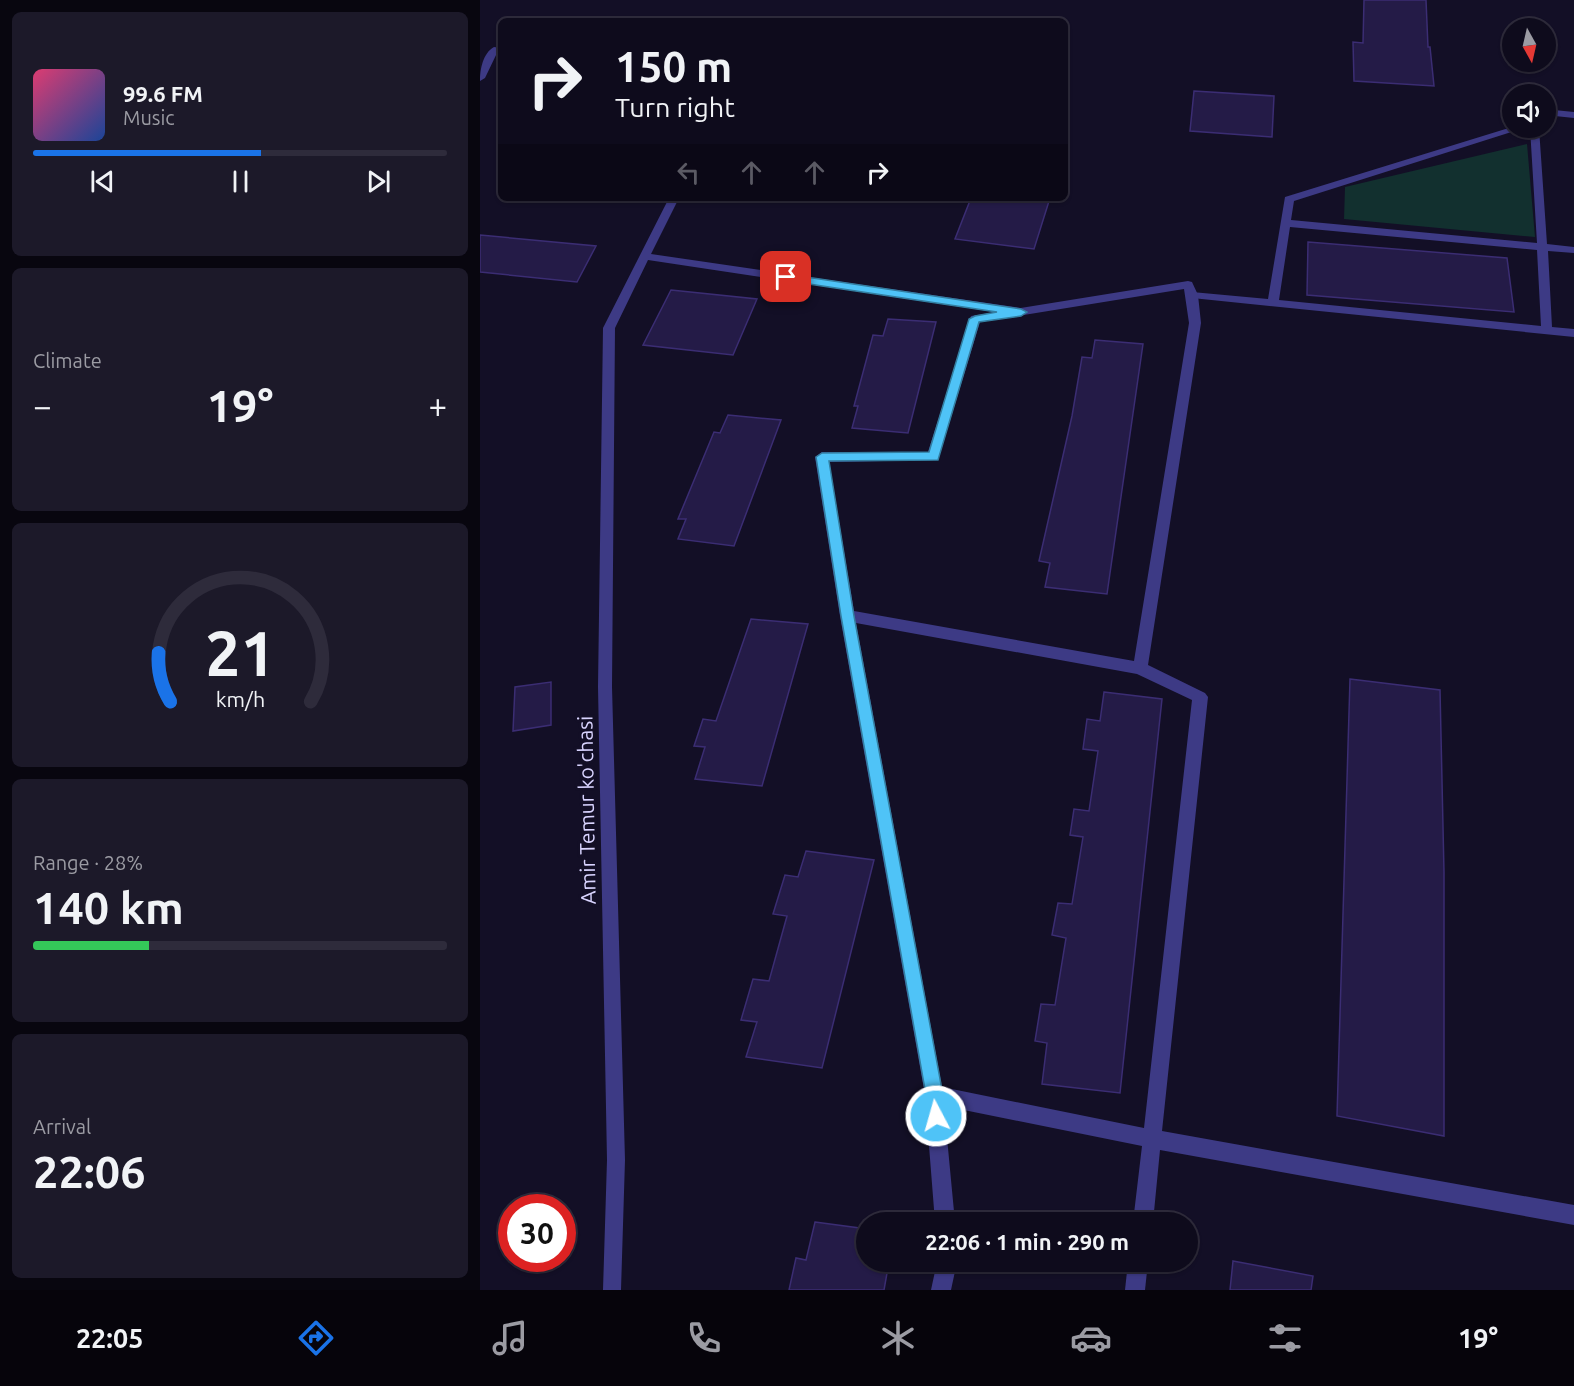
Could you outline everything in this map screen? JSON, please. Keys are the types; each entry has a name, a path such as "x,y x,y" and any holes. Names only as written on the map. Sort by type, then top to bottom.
{"street":[{"path":"944,1212 934,1095 848,616 822,457 933,457 975,319 1188,285 1192,295 1195,323 1140,668"},
{"path":"848,616 1140,668 1200,698 1144,1212"},
{"path":"934,1095 1153,1139 1574,1215"},
{"path":"941,1290 945,1272"},
{"path":"1135,1290 1137,1272"}],"lane":[{"path":"480,78 494,50 498,51"},
{"path":"1556,113 1574,115"},
{"path":"1273,304 1289,199 1502,133"},
{"path":"1536,138 1544,248 1547,330"},
{"path":"672,201 645,256 1021,312"},
{"path":"1286,223 1574,250"},
{"name":"Amir Temur ko'chasi","path":"612,1290 616,1160 605,687 609,328 645,256"},
{"path":"1192,295 1574,333"}],"green space":[{"path":"1527,144 1535,237 1344,219 1345,187"}],"building":[{"path":"1364,0 1426,0 1428,47 1430,47 1434,86 1354,81 1353,42 1363,43"},
{"path":"1194,91 1274,96 1272,137 1190,131"},
{"path":"970,201 1049,201 1034,249 955,239"},
{"path":"480,235 596,246 577,282 480,272"},
{"path":"1308,242 1507,258 1514,312 1307,295"},
{"path":"671,290 757,299 733,355 643,345"},
{"path":"888,319 936,322 908,433 852,428 858,406 854,406 873,335 883,336"},
{"path":"1095,340 1143,344 1107,594 1045,587 1050,563 1039,561 1072,416 1082,357 1092,358"},
{"path":"728,415 781,420 734,546 678,539 686,519 678,519 714,432 720,433"},
{"path":"751,619 808,624 762,786 695,779 705,747 694,746 703,719 716,721"},
{"path":"1350,679 1440,690 1444,872 1444,1136 1337,1116"},
{"path":"551,682 551,725 513,731 515,687"},
{"path":"1104,692 1162,699 1120,1093 1042,1084 1047,1043 1035,1041 1041,1004 1055,1005 1066,938 1052,935 1058,903 1072,904 1083,837 1070,835 1074,809 1089,811 1098,751 1083,749 1087,719 1100,721"},
{"path":"806,851 874,860 822,1068 746,1057 757,1022 741,1020 753,979 769,981 787,916 773,914 785,875 798,877"},
{"path":"815,1222 856,1228 856,1272 887,1272 884,1290 789,1290 796,1258 806,1260"},
{"path":"1233,1261 1313,1276 1311,1290 1230,1290"}],"route":[{"path":"786,277 1021,312 975,319 933,457 822,457 936,1116"}]}
